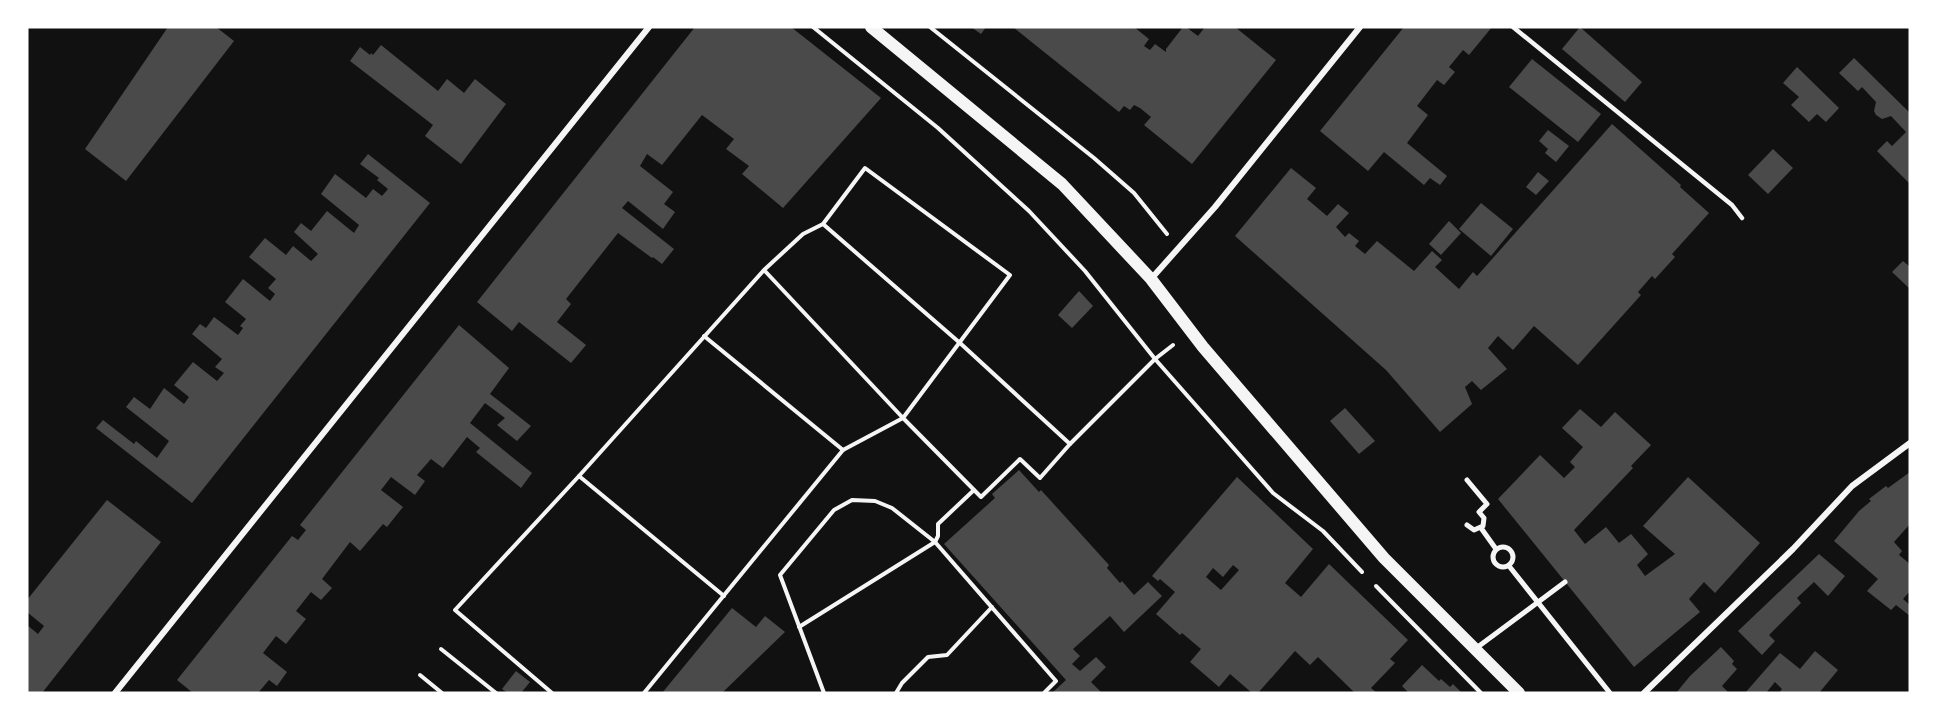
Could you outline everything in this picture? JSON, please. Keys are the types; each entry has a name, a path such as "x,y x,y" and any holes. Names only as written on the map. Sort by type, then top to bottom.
{"main road":[{"path":"872,27 1062,184 1151,279 1203,347 1384,558 1520,693"}],"street":[{"path":"117,692 649,27"},
{"path":"1151,279 1215,207 1360,27"},
{"path":"1644,693 1792,549 1851,486 1910,442"},
{"path":"1467,480 1487,504 1479,512 1485,521 1481,528 1474,530 1467,525"},
{"path":"1481,528 1496,549"},
{"path":"1505,547 1512,552 1513,560 1509,566 1503,568 1494,562 1492,555 1496,549 1505,547"},
{"path":"1509,566 1610,693"},
{"path":"1475,649 1565,582"}],"lane":[{"path":"1514,27 1732,205 1742,218"}],"path":[{"path":"813,27 938,128 1029,211 1085,272 1155,359 1273,494 1323,531 1364,573"},
{"path":"930,27 1094,158 1134,193 1178,249"},
{"path":"552,693 455,610 764,270 802,234 823,224 865,168 1010,275 903,418 843,450 644,693"},
{"path":"823,224 960,343 1070,444"},
{"path":"764,270 981,497 1020,459 1040,478 1070,444 1155,359 1186,336 1203,347"},
{"path":"704,336 843,450"},
{"path":"579,476 724,596"},
{"path":"799,627 935,542 938,536 938,524 974,490"},
{"path":"824,693 780,574 834,510 852,500 875,501 892,508 935,542 1056,681 1044,693"},
{"path":"1372,582 1481,693"},
{"path":"896,693 902,683 928,657 947,655 992,607"},
{"path":"441,649 496,693"},
{"path":"420,675 442,693"}],"building":[{"path":"168,27 216,27 234,41 126,181 85,149"},
{"path":"695,27 791,27 881,98 783,208 742,174 749,166 726,149 734,139 702,115 662,165 647,154 640,166 673,192 664,204 675,212 663,229 628,201 622,208 674,249 662,264 618,233 566,299 571,304 557,322 586,345 571,363 519,322 512,331 477,302"},
{"path":"971,27 986,27 981,34"},
{"path":"1013,27 1134,27 1149,39 1144,46 1150,50 1155,44 1166,52 1183,27 1198,36 1205,27 1235,27 1276,60 1192,164 1144,125 1151,117 1140,108 1134,105 1130,110 1124,106 1119,112"},
{"path":"1404,27 1492,27 1469,55 1463,50 1449,67 1455,72 1444,85 1437,80 1417,106 1428,115 1407,143 1447,176 1440,185 1430,178 1424,185 1384,152 1368,171 1320,131"},
{"path":"1580,27 1642,82 1625,102 1562,49"},
{"path":"381,45 438,91 447,79 464,93 475,79 506,104 461,164 425,136 433,125 350,61 360,47 373,55"},
{"path":"1854,58 1910,113 1910,184 1877,151 1887,141 1892,146 1906,132 1891,116 1882,119 1876,115 1874,111 1876,102 1862,87 1858,91 1839,73"},
{"path":"1532,59 1601,114 1578,142 1509,87"},
{"path":"1797,67 1839,108 1826,122 1817,114 1809,122 1791,105 1799,97 1783,83"},
{"path":"1612,124 1709,213 1672,254 1675,257 1655,279 1652,276 1638,292 1641,295 1578,365 1534,326 1513,350 1498,336 1488,348 1507,369 1481,390 1472,381 1465,387 1472,404 1440,432 1386,370 1235,236 1291,168 1316,188 1307,199 1327,216 1338,204 1349,213 1336,227 1345,237 1349,233 1359,241 1355,246 1365,254 1377,241 1414,271 1432,251 1442,260 1435,267 1459,289 1473,272 1477,276"},
{"path":"1548,130 1569,146 1556,162 1545,153 1548,149 1539,141"},
{"path":"1773,149 1793,168 1768,194 1748,175"},
{"path":"368,154 430,203 192,503 96,428 103,420 134,444 136,441 157,458 169,441 126,407 134,397 150,409 164,388 184,404 189,397 174,385 193,362 217,381 224,373 215,367 222,359 192,334 200,324 206,328 214,317 238,335 243,328 240,326 246,319 225,302 243,279 270,301 275,294 268,288 276,279 249,257 265,238 286,255 293,246 311,261 318,254 294,232 301,223 311,231 327,211 354,233 359,225 321,194 335,174 366,198 373,189 382,196 388,189 377,180 379,178 360,164"},
{"path":"1538,172 1549,181 1536,195 1526,187"},
{"path":"1481,203 1513,229 1491,256 1459,229"},
{"path":"1449,221 1461,233 1441,255 1429,244"},
{"path":"1903,261 1910,267 1910,289 1892,272"},
{"path":"1079,291 1093,306 1072,328 1058,315"},
{"path":"459,325 509,368 490,394 531,426 517,441 497,425 505,418 485,403 470,423 532,473 521,488 476,452 480,448 467,437 443,468 431,459 417,475 425,481 415,495 391,477 381,490 403,507 387,527 383,524 360,551 350,542 322,579 332,588 321,600 311,592 296,611 306,619 286,644 276,636 263,653 287,672 277,686 269,680 258,693 193,693 177,680 292,536 298,540 306,530 300,525"},
{"path":"1345,408 1375,441 1359,454 1330,421"},
{"path":"1580,409 1601,427 1615,412 1651,445 1631,466 1633,468 1574,530 1585,544 1606,527 1619,543 1631,534 1648,554 1637,565 1645,576 1675,554 1643,526 1688,477 1760,543 1715,593 1704,582 1689,599 1700,612 1634,667 1498,499 1540,455 1564,478 1575,467 1570,462 1583,447 1562,428"},
{"path":"1019,470 1039,492 1041,490 1109,565 1107,568 1120,583 1122,581 1134,595 1148,582 1162,596 1124,632 1110,616 1073,649 1080,656 1072,664 1080,671 1096,657 1106,667 1091,682 1102,693 1052,693 1066,680 944,544 995,498 992,494"},
{"path":"1910,472 1910,524 1894,542 1902,551 1899,555 1910,564 1910,591 1903,599 1910,605 1910,616 1896,605 1891,610 1867,591 1878,579 1834,541 1859,511 1871,501 1869,499"},
{"path":"1237,477 1313,549 1285,583 1301,597 1329,564 1408,640 1390,659 1395,663 1371,688 1377,693 1355,693 1318,657 1310,665 1295,651 1258,693 1252,693 1230,674 1219,687 1190,662 1201,649 1182,633 1180,635 1156,614 1175,592 1160,579 1158,581 1152,576","holes":["1233,565 1239,570 1221,590 1206,577 1213,568 1223,577"]},
{"path":"107,500 161,542 42,693 27,693 27,625 38,634 44,626 27,612 27,600"},
{"path":"1819,554 1845,576 1828,596 1814,582 1797,598 1801,603 1769,635 1775,641 1762,655 1738,631"},
{"path":"732,608 756,627 765,616 785,632 722,693 662,693"},
{"path":"1721,647 1734,661 1732,664 1737,669 1722,686 1729,693 1676,693 1690,676"},
{"path":"1815,651 1838,670 1819,693 1779,693 1782,689 1775,682 1766,693 1745,693 1780,653 1800,669"},
{"path":"1422,665 1439,681 1441,679 1450,687 1453,684 1462,693 1409,693 1402,686"},
{"path":"516,671 530,682 521,693 508,693 502,689"}]}
